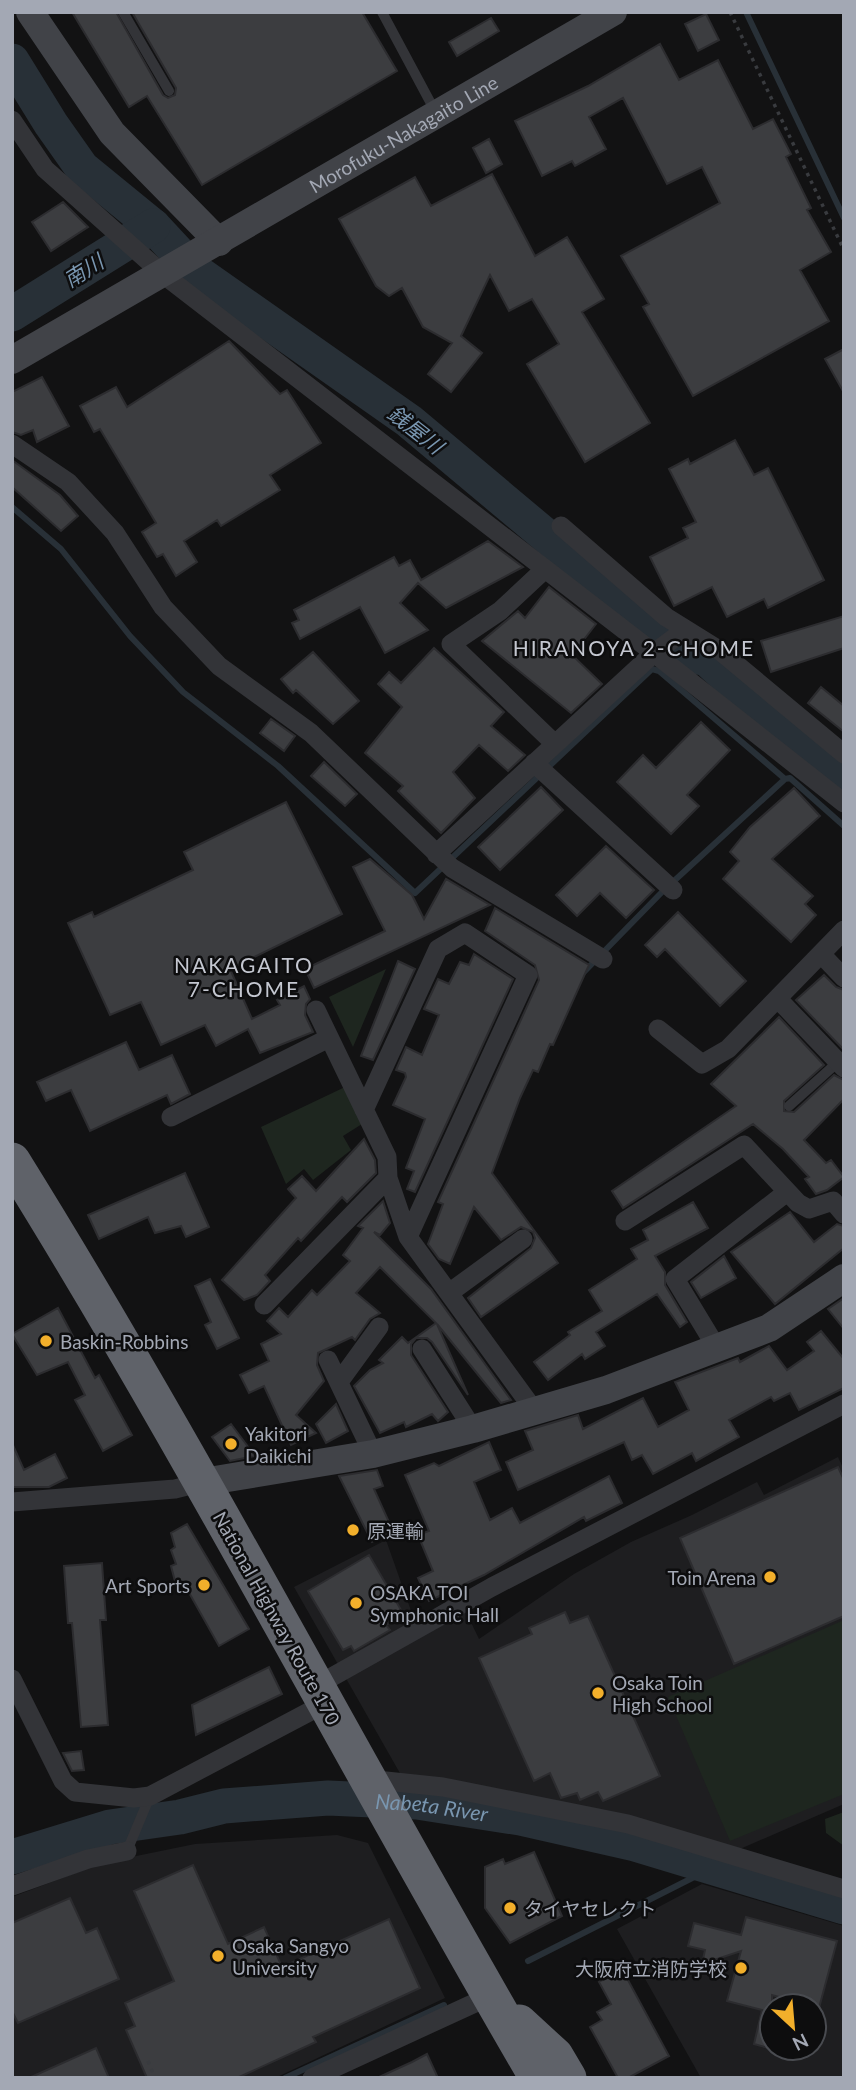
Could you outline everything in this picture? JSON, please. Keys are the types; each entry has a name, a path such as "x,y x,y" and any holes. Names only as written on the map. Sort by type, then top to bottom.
{"highway":[{"name":"National Highway Route 170","path":"12,1161 202,1482 319,1695 538,2078"},
{"path":"490,1996 509,2078"},
{"path":"490,1996 555,2056 568,2078"}],"street":[{"path":"30,12 113,132 219,242"},
{"name":"Morofuku-Nakagaito Line","path":"12,360 613,12"},
{"path":"12,120 45,169 177,266 545,569 844,803"},
{"path":"12,444 68,482 115,533 163,607 219,666 311,733 444,860 597,957"},
{"path":"561,526 685,629 719,650 844,754"},
{"path":"545,569 500,611 451,644 555,744"},
{"path":"444,860 540,769 555,744 654,653 685,629"},
{"path":"540,769 669,886"},
{"path":"658,1029 702,1064 729,1049 844,930"},
{"path":"364,1110 438,949 465,933 528,975 408,1237"},
{"path":"821,954 844,978"},
{"path":"778,999 841,1065"},
{"path":"316,1010 387,1157 388,1178 408,1237 534,1410"},
{"path":"171,1117 329,1038"},
{"path":"625,1221 744,1144 787,1192 809,1209 833,1201 844,1214"},
{"path":"264,1305 388,1178"},
{"path":"718,1350 675,1279 787,1192"},
{"path":"449,1293 523,1239"},
{"path":"12,1502 175,1489 202,1482 373,1454 473,1429 606,1390 718,1350 769,1328 844,1278"},
{"path":"339,1382 379,1327"},
{"path":"422,1349 473,1429"},
{"path":"328,1360 373,1454"},
{"path":"12,1679 63,1781 75,1792 148,1802 492,1587 844,1405"},
{"path":"376,1796 443,1787 628,1824 844,1889"},
{"path":"12,1886 128,1846"},
{"path":"312,2078 490,1996"}],"lane":[{"path":"123,12 169,91"},
{"path":"382,12 437,115"},
{"path":"789,1106 841,1065"},
{"path":"128,1846 148,1802"}],"path":[{"path":"730,12 844,250"},
{"path":"148,2061 155,2078"}],"shaded area":[{"path":"386,969 353,1047 329,997"},
{"path":"345,1087 362,1124 343,1136 351,1150 313,1180 304,1169 286,1184 261,1127"},
{"name":"Osaka Toin High School","path":"838,1457 844,1470 844,1804 740,1849 401,1775 294,1587 386,1540 415,1622 451,1598 458,1616 466,1612 479,1639 574,1574 631,1542 757,1482 764,1495"},
{"path":"844,1620 844,1794 730,1841 668,1697"},
{"path":"844,1812 844,1846 826,1833 825,1819"},
{"name":"Osaka Sangyo University","path":"337,1835 368,1843 445,1998 275,2078 12,2078 12,1897 102,1863 195,1844"},
{"name":"大阪府立消防学校","path":"702,1884 844,1926 844,2078 701,2078 617,1929"}],"building":[{"path":"72,12 116,12 163,95 168,98 175,95 176,88 132,12 362,12 397,71 202,185 147,96 129,107"},
{"path":"706,14 719,40 698,51 685,24"},
{"path":"491,18 499,31 457,56 449,42"},
{"path":"660,44 679,80 718,60 753,129 773,119 791,154 786,157 811,208 807,210 831,252 800,270 829,321 693,396 643,307 649,304 621,256 720,203 702,167 667,184 623,98 589,117 606,149 575,166 572,161 542,176 515,121 588,86"},
{"path":"489,139 502,164 486,173 473,148"},
{"path":"492,174 535,256 567,237 604,299 582,312 650,423 585,462 527,364 559,344 532,299 509,311 490,275 461,336 482,353 451,392 428,374 452,343 423,327 402,288 389,296 376,286 339,219 415,177 431,206"},
{"path":"63,202 88,227 51,251 32,222"},
{"path":"229,341 280,394 287,390 321,443 270,475 280,490 221,526 217,520 184,541 197,562 176,576 163,554 157,557 142,532 156,523 100,429 94,432 80,406 116,387 127,407"},
{"path":"844,349 844,393 825,359"},
{"path":"42,377 69,426 37,442 33,430 21,435 12,432 12,392"},
{"path":"735,440 754,475 768,468 824,580 768,608 764,599 727,617 712,587 674,606 650,557 688,538 683,528 696,522 669,469 688,459 690,464"},
{"path":"12,460 60,495 78,516 61,531 12,487"},
{"path":"488,541 523,567 446,608 418,583 400,603 428,630 385,653 360,607 300,639 292,623 299,620 294,610 394,557 399,566 410,560 421,580"},
{"path":"549,587 596,624 572,655 602,684 571,713 482,641 518,611 525,618"},
{"path":"844,616 844,648 771,672 761,641"},
{"path":"434,648 504,712 491,726 525,755 508,771 479,745 453,772 475,798 441,833 398,791 403,786 365,753 402,707 378,684 389,672 401,683"},
{"path":"313,652 359,701 333,724 296,690 293,693 281,679"},
{"path":"821,687 844,706 844,732 808,703"},
{"path":"271,719 295,736 284,751 260,733"},
{"path":"701,722 730,750 687,795 699,806 671,834 617,782 643,755 656,768"},
{"path":"324,762 357,794 345,806 311,776"},
{"path":"541,787 563,810 500,870 478,847"},
{"path":"794,788 820,816 772,859 813,896 805,904 816,915 791,942 723,879 739,861 730,852 750,827"},
{"path":"286,802 342,914 230,969 252,1019 280,1005 277,1000 304,986 310,999 306,1004 305,1015 313,1032 260,1053 248,1029 216,1046 205,1025 161,1045 141,1002 110,1015 68,923 92,912 94,917 193,870 184,852"},
{"path":"606,846 654,890 626,918 600,893 577,916 556,895"},
{"path":"370,859 412,895 424,919 446,879 490,905 314,988 305,969 385,931 353,867"},
{"path":"495,908 589,965 553,1045 550,1044 538,1072 533,1070 492,1173 558,1263 481,1317 468,1298 531,1248 535,1238 533,1232 521,1227 501,1240 474,1207 450,1264 439,1259 428,1244 443,1204 438,1202 539,980 535,965 485,931"},
{"path":"678,912 746,981 720,1006 665,949 657,957 645,945"},
{"path":"474,954 513,979 415,1192 407,1189 414,1171 406,1168 425,1119 393,1105 406,1077 405,1073 396,1070 406,1047 422,1055 439,1015 424,1009 438,979 449,984 460,962 469,965"},
{"path":"398,961 415,969 373,1060 361,1056"},
{"path":"824,975 836,987 844,990 844,1050 796,1000"},
{"path":"779,1017 824,1065 784,1101 784,1111 794,1112 834,1075 844,1080 844,1099 804,1140 826,1163 831,1160 844,1177 827,1190 816,1194 805,1179 809,1177 783,1149 753,1124 623,1208 612,1191 736,1106 711,1084"},
{"path":"126,1042 139,1070 172,1055 190,1094 171,1104 167,1095 90,1131 71,1090 46,1101 37,1082"},
{"path":"364,1139 375,1160 376,1173 347,1202 342,1197 301,1241 298,1238 265,1275 270,1281 257,1295 244,1300 222,1280 296,1198 288,1189 302,1176 316,1191"},
{"path":"185,1173 209,1227 186,1237 181,1226 155,1233 148,1217 99,1239 88,1215"},
{"path":"383,1201 390,1223 380,1235 374,1232 431,1289 511,1400 501,1403 437,1324 468,1395 432,1342 427,1338 416,1338 411,1344 411,1355 448,1412 438,1421 432,1414 406,1427 404,1422 380,1433 354,1386 370,1370 383,1363 379,1360 402,1337 408,1343 436,1323 380,1267 356,1293 380,1313 370,1319 355,1340 352,1337 318,1353 317,1365 324,1381 296,1415 316,1433 291,1445 264,1386 249,1393 240,1375 269,1361 261,1344 281,1334 267,1321 279,1308 288,1317 312,1290 317,1295 350,1261 343,1255 363,1228 358,1226"},
{"path":"693,1202 708,1228 655,1256 665,1272 665,1285 687,1322 680,1327 657,1294 596,1332 605,1346 585,1359 582,1354 548,1380 534,1362 570,1335 568,1332 602,1311 589,1290 637,1259 631,1249 648,1240 643,1230"},
{"path":"790,1212 814,1242 837,1224 844,1226 844,1248 775,1304 731,1252"},
{"path":"724,1256 736,1278 701,1298 691,1282"},
{"path":"210,1279 239,1338 217,1349 205,1325 211,1322 195,1286"},
{"path":"844,1298 844,1329 828,1309"},
{"path":"58,1308 95,1378 99,1375 132,1435 103,1451 75,1400 85,1395 68,1362 37,1375 12,1334"},
{"path":"821,1331 844,1359 844,1388 799,1410 790,1393 774,1401 771,1397 729,1420 739,1437 696,1461 692,1453 653,1474 642,1455 632,1460 624,1442 518,1490 506,1462 533,1450 525,1431 578,1415 583,1429 643,1398 658,1427 689,1410 675,1382 738,1358 740,1362 769,1346 787,1370 814,1351 807,1342"},
{"path":"336,1404 348,1431 326,1443 316,1424"},
{"path":"231,1424 255,1456 230,1461 212,1437"},
{"path":"489,1442 501,1470 474,1482 490,1520 512,1508 520,1523 609,1476 622,1503 586,1521 584,1517 484,1575 429,1601 418,1578 433,1571 418,1535 429,1531 405,1475 434,1463 439,1466"},
{"path":"12,1443 24,1470 55,1454 67,1478 49,1487 12,1487"},
{"name":"Toin Arena","path":"838,1467 844,1480 844,1616 734,1664 680,1538"},
{"path":"377,1470 383,1486 374,1489 393,1531 372,1542 339,1476"},
{"name":"Art Sports","path":"187,1524 249,1629 219,1646 183,1582 176,1585 171,1566 176,1564 171,1550 175,1547 171,1533"},
{"name":"OSAKA TOI Symphonic Hall","path":"369,1555 404,1615 386,1625 390,1630 354,1651 351,1646 343,1650 308,1591"},
{"path":"102,1563 106,1620 100,1620 108,1725 81,1727 64,1566"},
{"name":"Osaka Toin High School","path":"565,1612 570,1623 588,1616 660,1776 603,1801 598,1792 580,1800 577,1793 561,1798 550,1773 534,1781 479,1658 532,1634 529,1628"},
{"path":"269,1667 282,1694 196,1735 192,1705"},
{"path":"81,1751 84,1770 72,1771 63,1753"},
{"path":"534,1852 562,1916 510,1943 485,1908 485,1867 503,1859 505,1864"},
{"path":"193,1865 228,1944 264,1927 282,1967 389,1919 420,1988 313,2037 316,2042 237,2078 147,2078 126,2030 135,2026 125,2003 174,1981 134,1891"},
{"path":"70,1898 86,1933 97,1928 119,1979 18,2023 12,2011 12,1923"},
{"path":"746,1917 837,1941 823,1992 758,1992 758,2009 727,2001 741,1951 702,1964 705,1950 688,1946 694,1923 741,1935"},
{"path":"622,1969 669,2056 628,2078 618,2078 590,2027 602,2020 597,2012 611,2004 599,1982"},
{"path":"758,2027 758,2045 754,2044"},
{"path":"96,2048 109,2078 29,2078"},
{"path":"427,2054 438,2078 377,2078 412,2062"}],"waterway":[{"path":"746,12 844,218"},
{"name":"銭屋川","path":"12,61 82,168 153,226 194,270 409,421 688,655 707,659 764,712 844,776"},
{"name":"南川","path":"12,314 153,226"},
{"path":"12,507 61,549 130,636 183,692 278,766 415,893 652,669 659,671 785,779 790,778 844,826"},
{"path":"583,973 662,892 785,779"},
{"name":"Nabeta River","path":"12,1857 110,1827 180,1817 224,1806 328,1798 417,1802 520,1818 635,1844 844,1907"},
{"path":"528,1961 714,1867"},
{"path":"285,2078 444,2005"}],"place":[{"name":"Baskin-Robbins","path":"46,1341"},
{"name":"Yakitori Daikichi","path":"231,1444"},
{"name":"原運輸","path":"353,1530"},
{"name":"Toin Arena","path":"770,1577"},
{"name":"Art Sports","path":"204,1585"},
{"name":"OSAKA TOI Symphonic Hall","path":"356,1603"},
{"name":"Osaka Toin High School","path":"598,1693"},
{"name":"タイヤセレクト","path":"510,1908"},
{"name":"Osaka Sangyo University","path":"218,1956"},
{"name":"大阪府立消防学校","path":"741,1968"}],"district":[{"name":"HIRANOYA 2-CHOME","path":"634,647"},
{"name":"NAKAGAITO 7-CHOME","path":"244,976"}]}
